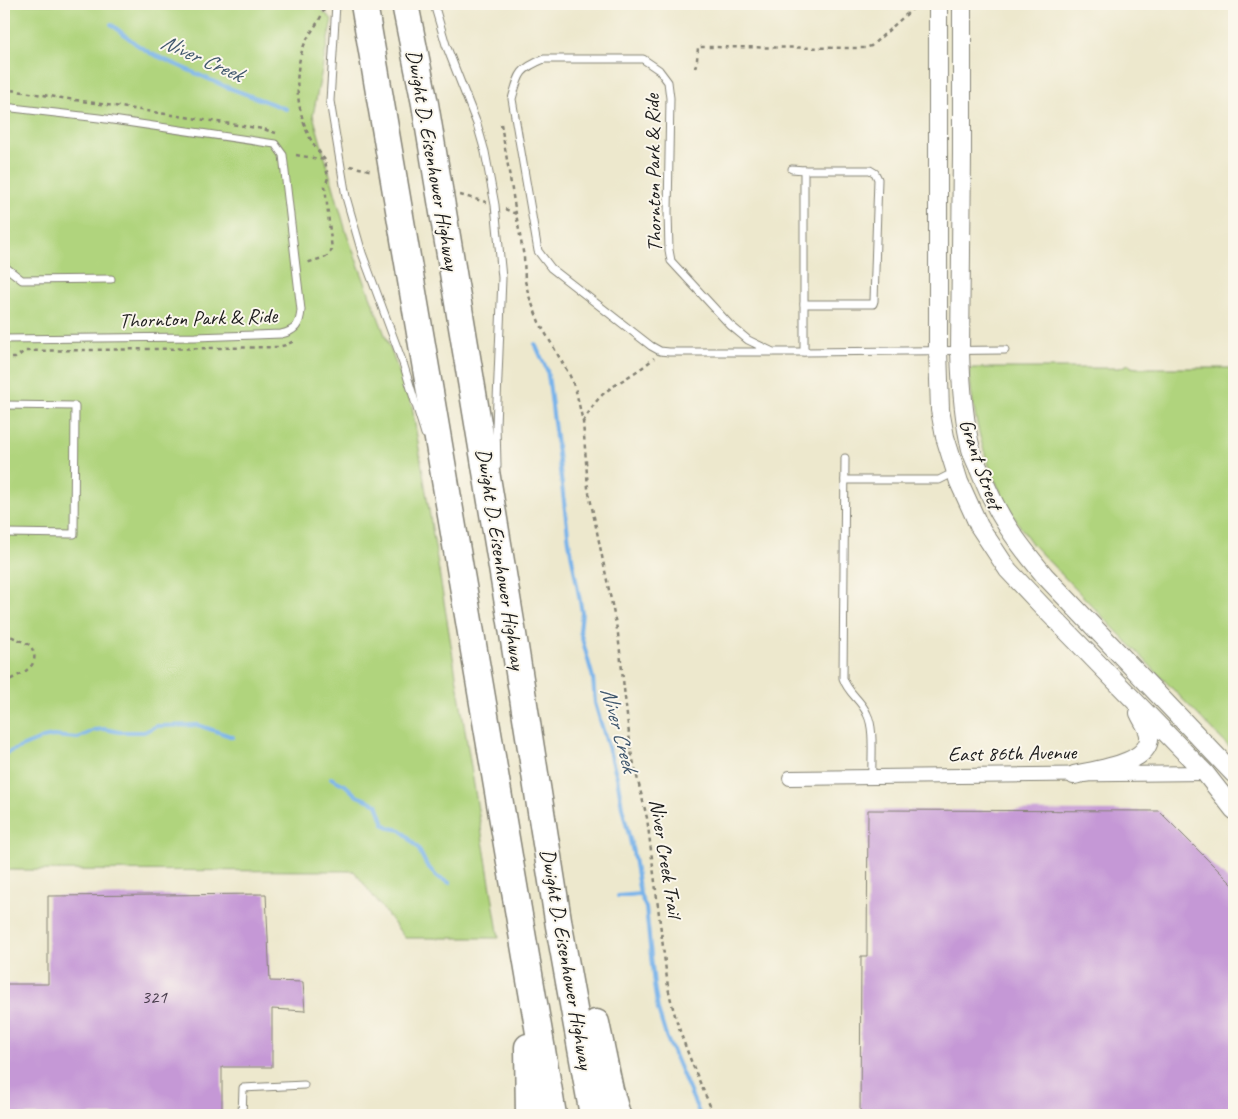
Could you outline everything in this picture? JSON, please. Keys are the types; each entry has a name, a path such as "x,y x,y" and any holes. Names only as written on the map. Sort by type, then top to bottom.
{"highway":[{"name":"Dwight D. Eisenhower Highway","path":"364,4 553,1115"},
{"path":"398,4 398,28 403,64 578,1115"},
{"name":"Dwight D. Eisenhower Highway","path":"405,4 425,104 559,926 594,1115"},
{"path":"516,904 526,1017 529,1115"},
{"path":"559,926 584,967 617,1115"}],"street":[{"name":"Grant Street","path":"938,4 938,350 940,410 955,472 978,526 1008,570 1204,773 1234,810"},
{"name":"Grant Street","path":"962,4 960,350 961,379 971,449 992,500 1006,527 1046,576 1234,773"},
{"path":"1074,775 1134,759 1148,744 1149,735 1146,726 1128,696"},
{"name":"East 86th Avenue","path":"790,778 1234,773"}],"lane":[{"path":"336,4 336,29 331,66 330,101 346,197 362,253 401,358 427,441"},
{"path":"434,4 446,45 477,124 495,205 502,278 497,412 498,470"},
{"name":"Thornton Park & Ride","path":"773,352 748,340 730,325 671,262 668,212 670,98 668,82 659,70 644,59 544,59 529,65 518,76 512,99 538,251 551,268 660,352 773,352 804,352 1005,350"},
{"name":"Thornton Park & Ride","path":"4,107 99,118 275,144 283,155 301,318 294,330 268,336 4,339"},
{"path":"792,169 870,170 875,173 878,179 873,304 804,304"},
{"path":"804,170 804,352"},
{"path":"4,266 22,280 111,279"},
{"path":"4,405 75,406 74,534 4,533"},
{"path":"845,458 843,678 850,693 865,709 870,720 872,777"},
{"path":"845,480 939,480 955,472"},
{"path":"436,478 462,578"},
{"path":"499,502 502,568"},
{"path":"242,1115 243,1088 304,1085"}],"path":[{"path":"309,136 301,106 298,71 304,46 322,16 325,4"},
{"path":"695,68 698,60 698,47 865,48 871,46 918,4"},
{"path":"501,124 516,214"},
{"path":"296,155 325,160 328,178 325,186 332,250 326,257 306,262 307,272"},
{"name":"Niver Creek Trail","path":"524,257 525,281 538,322 576,391 583,422 588,488 618,634 631,752 647,818 668,987 684,1043 714,1115"},
{"path":"4,358 15,358 19,354 26,352 278,347 286,346 298,339"},
{"path":"583,422 590,408 606,391 645,366 660,352"},
{"path":"4,633 30,645 34,657 28,670 4,683"}],"green space":[{"path":"4,4 314,4 332,19 313,115 347,235 412,406 499,938 405,938 354,871 4,870 4,349 11,349 4,332"},
{"path":"1129,364 1131,367 1137,368 1234,368 1234,752 1033,545 1019,525 998,486 977,425 969,371 972,368 1119,368"}],"building":[{"path":"868,810 1159,811 1234,886 1234,1115 860,1115 861,956 867,956"},
{"path":"266,894 270,981 303,982 305,1011 272,1009 272,1067 222,1067 222,1115 4,1115 4,984 48,984 48,896"}],"waterway":[{"name":"Niver Creek","path":"111,24 150,53 224,86 286,109"},
{"name":"Niver Creek","path":"535,344 547,370 549,382 569,542 582,612 580,631 593,678 595,703 617,777 640,894 646,908 658,1010 666,1036 700,1115"},
{"path":"4,754 43,738 53,736 78,738 94,730 105,729 119,732 144,732 157,726 198,725 233,737"},
{"path":"331,778 345,785 357,796 377,804 384,824 390,828 401,830 418,848 426,864 437,877 450,883"},
{"path":"618,896 640,894"}]}
